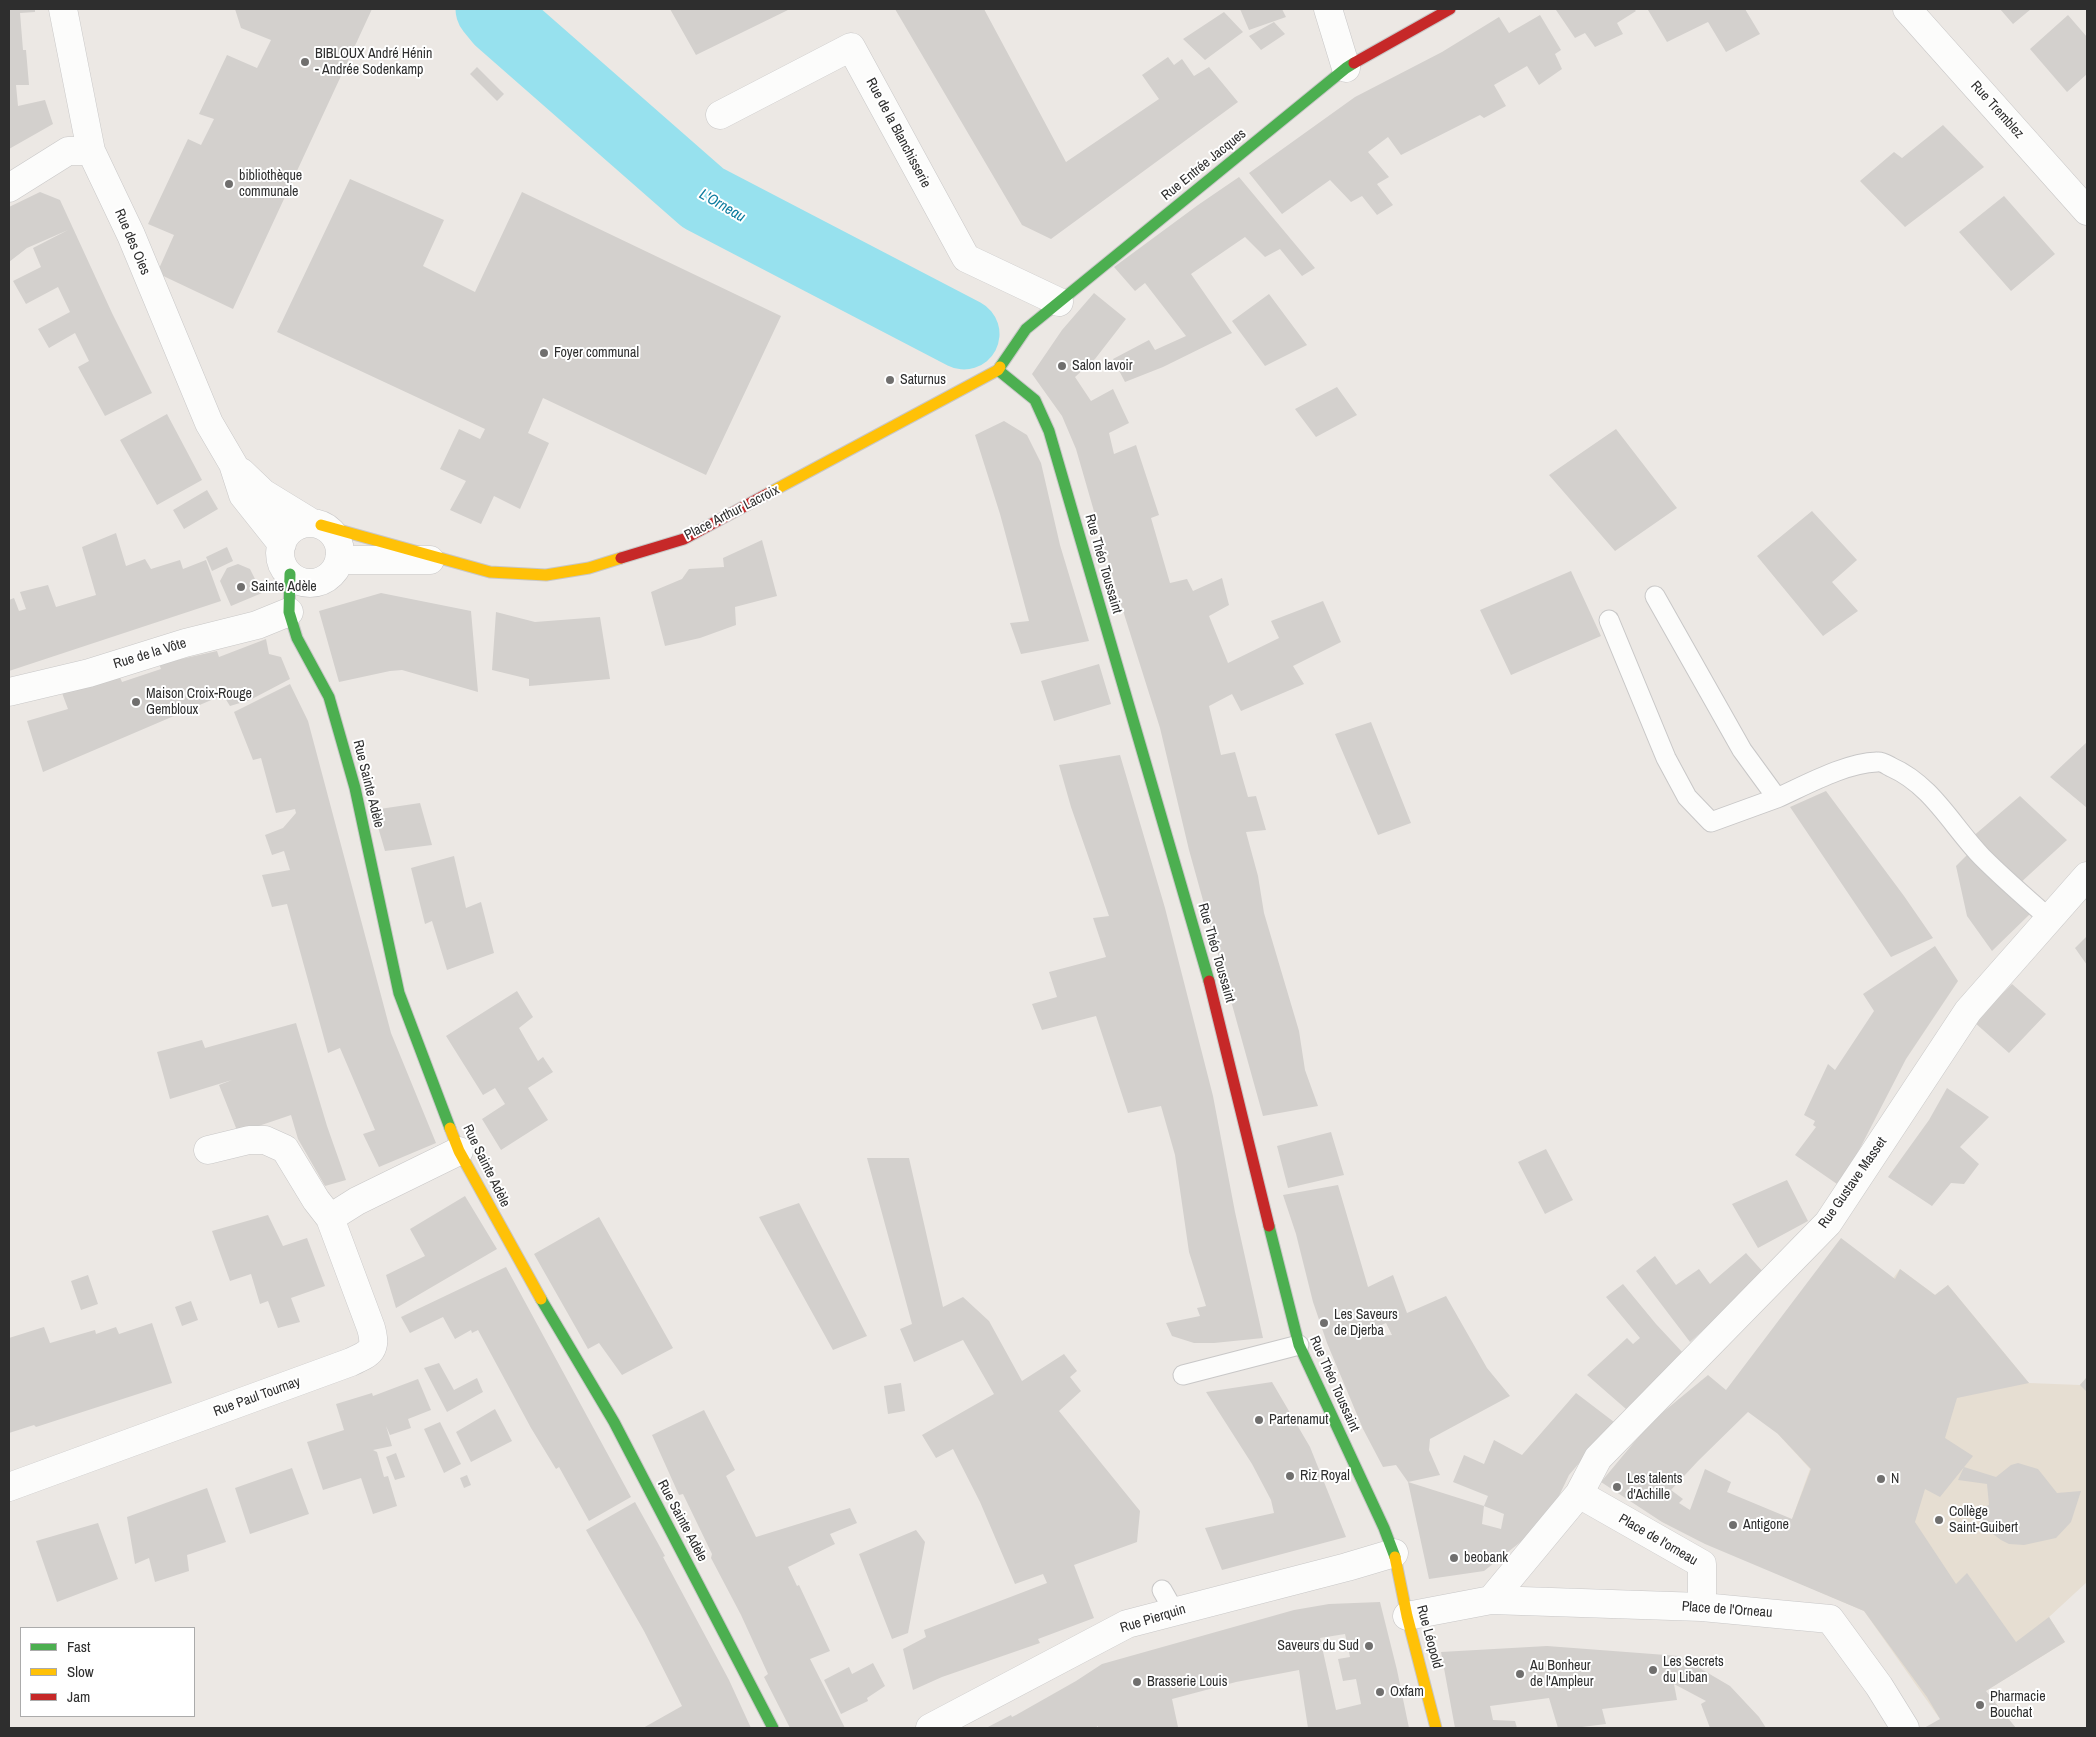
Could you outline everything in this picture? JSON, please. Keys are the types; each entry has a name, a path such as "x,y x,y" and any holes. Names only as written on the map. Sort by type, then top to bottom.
{"street":[{"name":"Rue des Oies","path":"63,9 91,151 130,235 209,423 233,464 243,494 282,544"},
{"path":"1328,9 1346,68"},
{"name":"Rue Entrée Jacques","path":"998,370 1026,329 1346,68 1450,9"},
{"name":"Rue Tremblez","path":"1907,9 2087,211"},
{"name":"Rue de la Blanchisserie","path":"720,115 851,47 966,258 1059,302"},
{"path":"9,188 68,151 91,151"},
{"name":"Place Arthur Lacroix","path":"317,524 490,572 546,576 589,568 684,539 998,370"},
{"name":"Rue Théo Toussaint","path":"998,370 1035,400 1049,432 1208,979 1299,1345 1394,1553"},
{"name":"Rue des Oies","path":"233,464 263,492 317,524"},
{"path":"302,524 317,524 336,537 339,546 339,560 333,573 315,582 295,579 283,564 282,544 287,534 294,528 302,524"},
{"name":"Place Arthur Lacroix","path":"339,560 442,560"},
{"name":"Rue Sainte Adèle","path":"290,574 289,612 297,638 329,697 355,788 399,993 459,1151 514,1253 614,1422 773,1728"},
{"name":"Rue de la Vôte","path":"9,692 89,673 184,643 257,625 289,612"},
{"name":"Rue Gustave Masset","path":"1579,1494 1598,1458 1828,1223 1968,1011 2087,876"},
{"name":"Rue Paul Tournay","path":"9,1487 351,1362 365,1356 373,1348 373,1334 330,1218 316,1200 285,1149 265,1140 249,1140 208,1150"},
{"path":"330,1218 357,1201 459,1151"},
{"path":"1491,1600 1579,1494"},
{"name":"Place de l'orneau","path":"1579,1494 1702,1564 1702,1607"},
{"name":"Rue Pierquin","path":"930,1728 1168,1601 1347,1567 1394,1553"},
{"name":"Rue Léopold","path":"1394,1553 1407,1616 1436,1728"},
{"name":"Place de l'Orneau","path":"1407,1616 1491,1600 1702,1607 1830,1619 1879,1686 1906,1728"}],"lane":[{"path":"1655,596 1742,750 1777,798"},
{"path":"1609,620 1666,758 1687,798 1711,822 1777,798 1839,771 1860,764 1879,761 1903,772 1924,789 1980,855 2050,919"},
{"path":"1183,1375 1299,1345"}],"shaded area":[{"name":"Collège Saint-Guibert","path":"1900,1269 1935,1295 1948,1285 2029,1383 2080,1385 2087,1377 2087,1582 2049,1617 2065,1642 1940,1719 1864,1611 1773,1572 1810,1469 1778,1434"}],"building":[{"path":"9,9 35,9 35,12 20,13 23,50 26,50 29,85 16,85 18,106 45,100 53,124 9,149"},
{"name":"bibliothèque communale","path":"235,9 372,9 233,309 157,273 174,235 148,224 188,139 201,145 214,119 199,114 227,55 257,68 271,40 241,28"},
{"path":"670,9 790,9 696,55"},
{"path":"895,9 984,9 1066,162 1159,99 1142,75 1168,57 1174,65 1182,59 1194,76 1209,67 1238,102 1051,239 1022,225"},
{"path":"1240,9 1282,9 1286,17 1249,30"},
{"path":"1557,9 1634,9 1636,11 1617,23 1623,34 1595,47 1585,33 1575,38"},
{"path":"1745,9 1760,34 1726,52 1708,22 1667,42 1648,10"},
{"path":"2000,9 2031,9 2013,24"},
{"path":"1224,12 1243,32 1205,60 1183,39"},
{"path":"1540,15 1561,50 1555,54 1562,69 1539,85 1527,66 1494,85 1506,106 1484,118 1480,115 1401,155 1388,137 1368,152 1389,177 1377,184 1393,205 1377,215 1362,196 1351,202 1330,180 1282,214 1249,173 1355,97 1442,52 1499,17 1509,33"},
{"path":"2068,15 2087,37 2087,74 2067,92 2030,49"},
{"path":"1274,22 1285,34 1261,50 1249,36"},
{"path":"477,67 504,94 497,101 470,74"},
{"path":"1943,125 1984,167 1905,227 1860,181 1894,152 1902,158"},
{"path":"1239,177 1315,268 1302,276 1280,249 1265,257 1245,237 1191,274 1232,333 1163,367 1125,382 1113,359 1149,340 1155,350 1186,336 1145,283 1135,291 1114,267"},
{"name":"Foyer communal","path":"350,179 444,220 423,266 475,292 522,192 781,316 706,475 543,398 528,433 549,443 520,509 494,496 481,524 450,510 466,481 440,469 459,429 480,439 485,429 277,332"},
{"path":"40,192 60,200 112,313 152,393 105,416 78,367 89,361 75,333 49,348 38,329 70,312 58,287 26,304 13,281 41,267 33,248 68,230 27,248 9,262 9,207"},
{"path":"2004,196 2055,254 2011,291 1959,232"},
{"path":"1094,293 1126,319 1095,359 1075,377 1091,401 1113,389 1129,423 1109,433 1114,454 1136,445 1159,515 1151,518 1170,583 1187,579 1193,591 1222,578 1229,605 1209,616 1228,663 1279,638 1271,621 1323,601 1341,642 1293,666 1304,684 1241,711 1232,694 1209,706 1221,755 1235,752 1248,797 1256,796 1266,830 1246,832 1258,876 1264,913 1299,1031 1305,1070 1318,1106 1263,1116 1189,850 1160,728 1119,598 1076,449 1062,416 1032,374 1062,330"},
{"path":"1269,294 1307,345 1265,366 1232,321"},
{"path":"1337,387 1357,415 1316,437 1295,409"},
{"path":"167,414 202,480 157,505 120,440"},
{"path":"1004,421 1027,435 1041,463 1060,545 1089,641 1021,654 1010,623 1029,621 1000,514 975,435"},
{"path":"1616,429 1677,508 1615,551 1549,475"},
{"path":"207,490 218,509 184,529 173,510"},
{"path":"1812,511 1857,560 1832,582 1858,611 1823,636 1757,556"},
{"path":"116,533 126,566 145,559 151,569 180,560 183,569 206,560 221,601 9,671 9,600 14,598 19,611 26,609 20,592 48,585 56,607 96,595 82,547"},
{"path":"762,540 777,596 735,607 736,625 700,638 665,646 651,592 682,579 689,569 724,567 723,558"},
{"path":"227,547 233,561 212,571 206,557"},
{"name":"Sainte Adèle","path":"238,564 250,569 262,593 231,606 220,581 227,568"},
{"path":"1571,571 1601,636 1511,675 1480,610"},
{"path":"381,593 471,611 478,692 402,670 339,682 319,611"},
{"path":"496,612 535,622 600,617 610,679 529,686 529,679 492,670"},
{"name":"Maison Croix-Rouge Gembloux","path":"266,639 269,654 281,657 290,679 250,700 230,706 223,695 43,772 27,721 68,709 62,693 119,675 122,682 161,669 159,664 217,651 219,657"},
{"path":"1099,664 1111,704 1054,721 1041,681"},
{"path":"290,684 308,721 391,1033 436,1143 379,1167 363,1134 375,1130 340,1048 328,1053 287,904 272,907 262,875 290,870 284,851 272,855 265,835 283,828 296,813 295,809 276,813 261,758 253,760 234,712"},
{"path":"1371,722 1411,823 1378,835 1335,734"},
{"path":"2087,742 2087,808 2050,777"},
{"path":"1120,755 1165,908 1213,1096 1235,1212 1263,1338 1194,1343 1172,1336 1166,1323 1200,1316 1197,1308 1206,1306 1189,1252 1175,1155 1161,1106 1128,1113 1096,1016 1042,1030 1032,1004 1057,997 1049,972 1106,957 1093,918 1109,916 1071,807 1059,765"},
{"path":"1826,791 1933,938 1891,957 1790,807"},
{"path":"2020,796 2067,840 2018,885 1971,838"},
{"path":"420,803 432,845 385,851 373,810"},
{"path":"1969,853 2030,914 1992,951 1967,916 1956,866"},
{"path":"454,856 466,908 481,902 494,953 447,970 432,921 425,924 411,868"},
{"path":"2087,936 2087,965 2075,948"},
{"path":"1935,946 1958,981 1906,1059 1856,1156 1837,1184 1795,1155 1816,1127 1813,1125 1815,1121 1804,1115 1828,1064 1835,1070 1874,1011 1863,994"},
{"path":"2012,984 2046,1014 2009,1053 1974,1022"},
{"path":"517,991 533,1017 519,1028 538,1061 543,1057 553,1072 528,1088 548,1120 501,1150 482,1119 505,1104 495,1088 483,1095 446,1036"},
{"path":"296,1023 327,1126 346,1180 325,1186 298,1139 291,1115 238,1133 219,1085 232,1080 170,1099 157,1052 202,1040 205,1048"},
{"path":"1947,1088 1989,1117 1960,1147 1979,1164 1964,1184 1951,1183 1932,1206 1888,1177 1929,1120"},
{"path":"1331,1132 1344,1175 1288,1188 1277,1146"},
{"path":"1546,1149 1573,1200 1545,1214 1518,1162"},
{"path":"867,1158 909,1158 943,1307 963,1297 989,1321 1022,1381 1064,1354 1077,1371 1070,1377 1081,1391 1059,1411 1140,1511 1137,1542 1074,1565 1094,1618 1038,1639 1040,1643 942,1677 913,1690 903,1649 926,1637 924,1630 1047,1583 1043,1574 1015,1584 980,1502 953,1449 936,1458 922,1435 994,1394 963,1340 914,1362 900,1329 912,1324"},
{"path":"1787,1180 1808,1221 1758,1248 1732,1204"},
{"path":"1338,1185 1368,1287 1393,1275 1407,1313 1446,1296 1487,1368 1510,1396 1430,1439 1429,1450 1440,1475 1408,1482 1396,1465 1383,1467 1363,1429 1327,1343 1313,1302 1296,1234 1283,1195","holes":["1386,1323 1392,1335 1377,1336 1375,1328"]},
{"path":"465,1196 497,1249 396,1308 386,1275 425,1256 410,1229"},
{"path":"799,1203 867,1336 833,1350 759,1217"},
{"path":"268,1215 283,1246 307,1238 325,1286 291,1298 300,1322 278,1328 268,1301 260,1304 251,1274 230,1281 212,1231"},
{"path":"599,1217 673,1348 622,1375 599,1343 588,1349 534,1254"},
{"name":"Collège Saint-Guibert","path":"1841,1238 1895,1279 1900,1269 1935,1295 1948,1285 2029,1383 1957,1398 1945,1438 1973,1456 1940,1497 1925,1489 1915,1522 1956,1584 1967,1573 2016,1642 2049,1617 2065,1642 1986,1691 2016,1728 1924,1728 1940,1719 1927,1697 1864,1611 1705,1544 1662,1522 1601,1482 1651,1422 1708,1375 1726,1390","holes":["1748,1412 1778,1434 1811,1469 1792,1519 1727,1492 1731,1482 1705,1469 1690,1510 1679,1503 1683,1499 1671,1490"]},
{"path":"1746,1253 1765,1274 1690,1342 1636,1271 1655,1256 1676,1285 1699,1269 1710,1284"},
{"path":"506,1267 631,1497 589,1521 559,1467 556,1469 531,1428 478,1330 472,1333 471,1330 455,1339 443,1317 410,1333 401,1317"},
{"path":"88,1275 98,1304 81,1310 71,1281"},
{"path":"1623,1284 1684,1354 1626,1409 1587,1375 1627,1338 1633,1344 1640,1338 1606,1297"},
{"path":"191,1301 198,1320 182,1326 175,1307"},
{"path":"152,1323 172,1383 36,1427 34,1425 9,1433 9,1338 44,1327 50,1343 95,1330 96,1334 116,1327 119,1334"},
{"path":"439,1363 454,1390 477,1378 483,1392 447,1412 424,1368"},
{"path":"2087,1377 2087,1392 2080,1385"},
{"path":"418,1379 431,1410 408,1419 411,1428 390,1435 386,1426 392,1446 373,1450 377,1452 384,1477 388,1476 397,1506 373,1514 361,1478 323,1490 307,1442 344,1430 336,1404 372,1393 373,1396"},
{"path":"1272,1382 1310,1447 1346,1537 1222,1570 1205,1528 1274,1513 1271,1500 1252,1464 1206,1392"},
{"path":"901,1383 905,1411 888,1414 884,1386"},
{"path":"1576,1393 1614,1422 1569,1475 1547,1521 1484,1571 1429,1579 1408,1482 1484,1506 1488,1496 1453,1482 1464,1455 1484,1464 1494,1440 1522,1455","holes":["1484,1506 1504,1514 1501,1529 1482,1524"]},
{"path":"495,1409 512,1441 471,1462 456,1432"},
{"path":"704,1410 735,1470 726,1476 756,1537 850,1508 857,1523 830,1534 835,1544 788,1567 797,1586 799,1585 830,1651 810,1659 845,1728 790,1728 764,1677 768,1674 741,1615 711,1558 712,1554 683,1494 679,1495 652,1435"},
{"path":"440,1422 461,1464 444,1473 424,1429"},
{"path":"396,1453 405,1477 395,1480 386,1457"},
{"path":"2018,1463 2038,1469 2057,1493 2081,1491 2071,1522 2056,1538 2024,1545 2009,1544 2001,1540 1982,1523 1975,1510 1989,1505 1987,1484 1958,1480 1964,1467 1996,1477 2011,1465"},
{"path":"292,1468 309,1514 250,1534 235,1488"},
{"path":"467,1475 471,1485 464,1488 460,1478"},
{"path":"207,1488 226,1542 187,1555 189,1571 155,1582 149,1558 135,1564 127,1517"},
{"path":"635,1502 729,1680 751,1728 643,1728 682,1706 644,1631 586,1530"},
{"path":"98,1523 118,1579 57,1602 36,1541"},
{"path":"916,1530 925,1542 908,1633 892,1639 859,1554"},
{"path":"1380,1602 1409,1728 1308,1728 1299,1670 1236,1682 1172,1699 1178,1727 1173,1728 1098,1728 1098,1726 1095,1728 986,1728 1011,1715 1012,1717 1016,1715 1102,1664 1294,1610 1329,1604","holes":["1345,1634 1350,1657 1338,1659 1343,1681 1356,1679 1361,1704 1336,1710 1320,1638"]},
{"path":"1547,1646 1679,1656 1730,1686 1759,1717 1766,1728 1710,1728 1701,1704 1706,1701 1674,1684 1677,1700 1602,1709 1606,1724 1558,1728 1549,1698 1490,1706 1493,1720 1515,1721 1517,1728 1455,1728 1441,1652"},
{"path":"873,1663 885,1686 867,1698 868,1701 841,1714 824,1680 849,1667 852,1674"}],"waterway":[{"name":"L'Orneau","path":"491,9 500,20 703,198 964,334"}],"traffic: fast":[{"path":"1000,367 1026,329 1354,63"},
{"path":"998,370 1035,400 1049,431 1209,981"},
{"path":"290,574 289,612 297,638 329,697 355,788 399,993 450,1128"},
{"path":"1269,1226 1299,1345 1384,1528 1395,1557"},
{"path":"541,1299 614,1422 773,1728"}],"traffic: slow":[{"path":"769,493 998,370 1000,367"},
{"path":"321,525 490,572 546,575 589,568 621,558"},
{"path":"450,1128 459,1151 541,1299"},
{"path":"1395,1557 1407,1616 1436,1728"}],"traffic: jam":[{"path":"1354,63 1450,9"},
{"path":"621,558 684,539 769,493"},
{"path":"1209,981 1269,1226"}],"place":[{"name":"BIBLOUX André Hénin - Andrée Sodenkamp","path":"305,62"},
{"name":"bibliothèque communale","path":"229,184"},
{"name":"Foyer communal","path":"544,353"},
{"name":"Salon lavoir","path":"1062,366"},
{"name":"Saturnus","path":"890,380"},
{"name":"Sainte Adèle","path":"241,587"},
{"name":"Maison Croix-Rouge Gembloux","path":"136,702"},
{"name":"Les Saveurs de Djerba","path":"1324,1323"},
{"name":"Partenamut","path":"1259,1420"},
{"name":"Riz Royal","path":"1290,1476"},
{"name":"N","path":"1881,1479"},
{"name":"Les talents d'Achille","path":"1617,1487"},
{"name":"Collège Saint-Guibert","path":"1939,1520"},
{"name":"Antigone","path":"1733,1525"},
{"name":"beobank","path":"1454,1558"},
{"name":"Saveurs du Sud","path":"1369,1646"},
{"name":"Les Secrets du Liban","path":"1653,1670"},
{"name":"Au Bonheur de l'Ampleur","path":"1520,1674"},
{"name":"Brasserie Louis","path":"1137,1682"},
{"name":"Oxfam","path":"1380,1692"},
{"name":"Pharmacie Bouchat","path":"1980,1705"}]}
